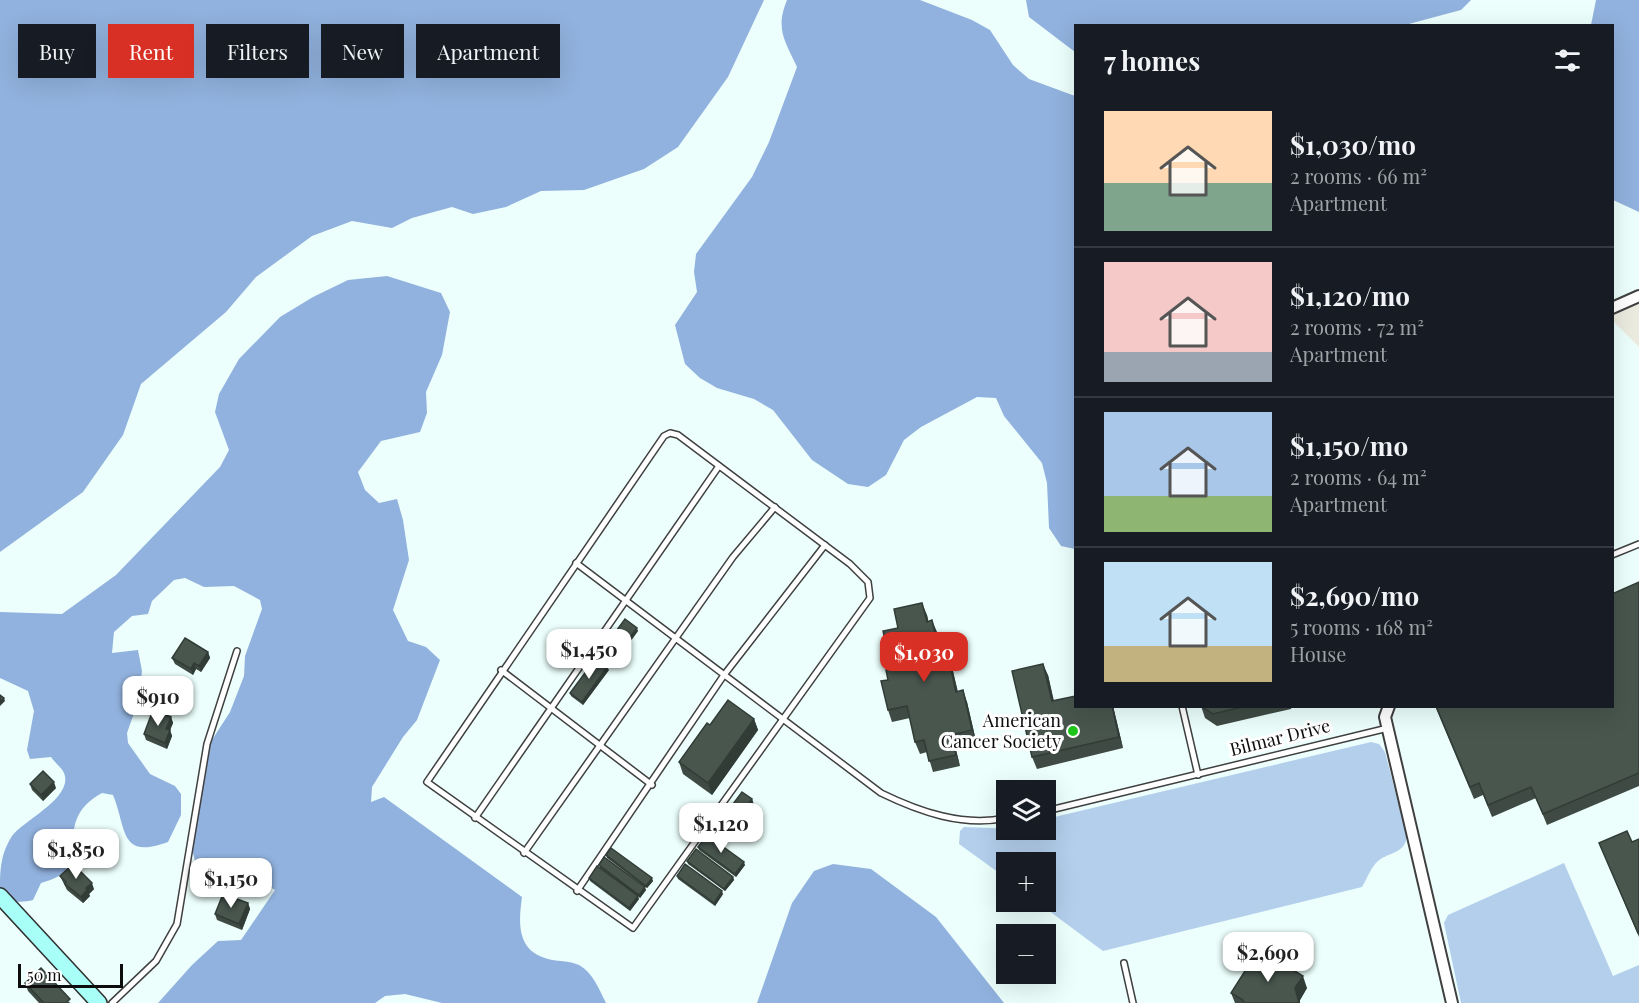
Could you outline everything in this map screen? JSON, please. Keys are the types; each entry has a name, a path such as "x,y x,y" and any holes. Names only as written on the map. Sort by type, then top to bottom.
{"street":[{"path":"1614,307 1639,296"},
{"path":"1387,717 1452,1003"},
{"path":"0,896 99,1003"}],"lane":[{"path":"670,433 678,435 775,507 850,564 868,582 870,598 637,925 628,927 427,782 501,670 664,436 670,433"},
{"path":"475,818 719,466"},
{"path":"524,853 733,557 775,507"},
{"path":"1614,554 1639,544"},
{"path":"577,891 652,785 724,675 825,545"},
{"path":"576,563 881,793 904,805 968,821 996,819"},
{"path":"112,1003 156,961 172,937 177,924 207,744 237,651"},
{"path":"501,670 652,785"},
{"path":"1182,708 1198,775"},
{"name":"Bilmar Drive","path":"1056,809 1198,775 1387,717"},
{"path":"1124,963 1133,1003"}],"shaded area":[{"path":"0,0 764,0 728,77 678,147 644,169 584,190 541,191 506,207 473,214 452,207 412,218 392,228 352,221 312,236 256,277 226,312 141,384 123,435 83,492 0,552"},
{"path":"787,0 920,0 972,20 990,30 1013,65 1029,79 1074,96 1074,549 1061,546 1049,528 1047,483 1042,463 1004,416 996,398 977,397 921,427 904,440 886,475 868,487 848,484 812,460 773,410 754,399 717,388 700,378 685,364 675,325 697,292 694,272 696,254 752,177 769,142 797,67 783,35 783,10"},
{"path":"1026,0 1471,0 1461,10 1409,24 1074,24 1074,51 1029,17"},
{"path":"1596,0 1639,0 1639,212 1614,200 1614,24 1591,24"},
{"path":"387,276 441,293 450,312 442,355 426,392 427,413 420,432 381,441 358,472 365,490 379,503 397,499 403,520 409,560 393,610 408,641 426,647 440,660 417,720 403,737 372,787 371,802 384,797 522,897 520,923 527,946 542,957 575,963 584,968 595,982 606,1003 442,1003 405,994 385,996 375,1003 158,1003 192,965 218,941 241,940 275,890 248,874 200,881 191,845 210,743 230,712 244,676 245,656 262,609 260,600 234,586 204,587 185,578 174,580 152,601 148,614 132,616 114,632 112,653 138,650 142,671 138,702 127,733 128,743 150,774 175,786 181,794 181,815 168,842 152,847 141,847 133,844 127,838 113,795 102,793 88,803 79,814 75,826 71,859 67,868 59,876 41,883 33,900 24,902 11,900 0,893 5,850 12,836 56,798 63,789 65,780 63,771 51,757 30,759 27,750 34,711 28,691 0,678 0,612 62,614 116,575 220,467 229,450 215,412 219,394 239,359 280,317 313,297 348,280"},
{"path":"1639,296 1639,347 1614,322 1614,307"},
{"path":"1371,742 1379,744 1385,752 1407,837 1403,847 1382,858 1376,864 1362,887 1103,951 1050,912 1056,912 1056,852 996,852 996,871 959,844 960,831 964,827 996,828 996,840 1056,840 1056,817"},
{"path":"1564,863 1613,976 1639,965 1639,1003 1461,1003 1444,923 1448,915"},
{"path":"833,864 871,869 936,917 1004,1003 757,1003 792,903 814,871"}],"building":[{"path":"1639,582 1639,773 1543,814 1531,787 1488,805 1479,783 1470,787 1437,708 1614,708 1614,593"},
{"path":"922,603 927,622 932,620 940,657 948,656 956,692 963,690 972,730 951,735 956,755 929,761 924,740 915,742 907,706 888,710 881,681 888,680 886,670 892,668 883,631 898,628 894,609"},
{"path":"625,619 637,628 611,663 599,654"},
{"path":"185,638 208,652 199,666 194,663 191,669 172,658"},
{"path":"596,658 607,667 582,702 570,693"},
{"name":"American Cancer Society","path":"1043,664 1052,701 1074,696 1074,708 1112,708 1119,737 1032,757 1012,671"},
{"path":"728,700 754,719 708,783 679,762 707,723 710,725"},
{"path":"1204,708 1238,708 1213,714"},
{"path":"153,710 171,717 166,729 170,730 165,743 144,734"},
{"path":"43,771 54,782 41,795 30,784"},
{"path":"742,792 752,799 741,815 730,808"},
{"path":"1627,831 1632,842 1639,839 1639,933 1599,843"},
{"path":"707,835 744,862 735,874 698,847"},
{"path":"611,848 652,878 646,886 606,855"},
{"path":"696,849 733,877 724,889 687,861"},
{"path":"604,857 645,887 639,895 599,865"},
{"path":"73,864 92,883 81,897 65,884 66,882 60,876"},
{"path":"685,864 722,891 714,903 677,876"},
{"path":"597,866 638,896 629,908 589,878"},
{"path":"223,894 248,903 239,924 215,914"},
{"path":"1269,955 1303,976 1295,988 1299,1003 1244,1003 1231,993 1252,960"},
{"path":"41,968 70,999 66,1003 44,1003 25,983"}],"place":[{"name":"American Cancer Society","path":"1073,731"}]}
